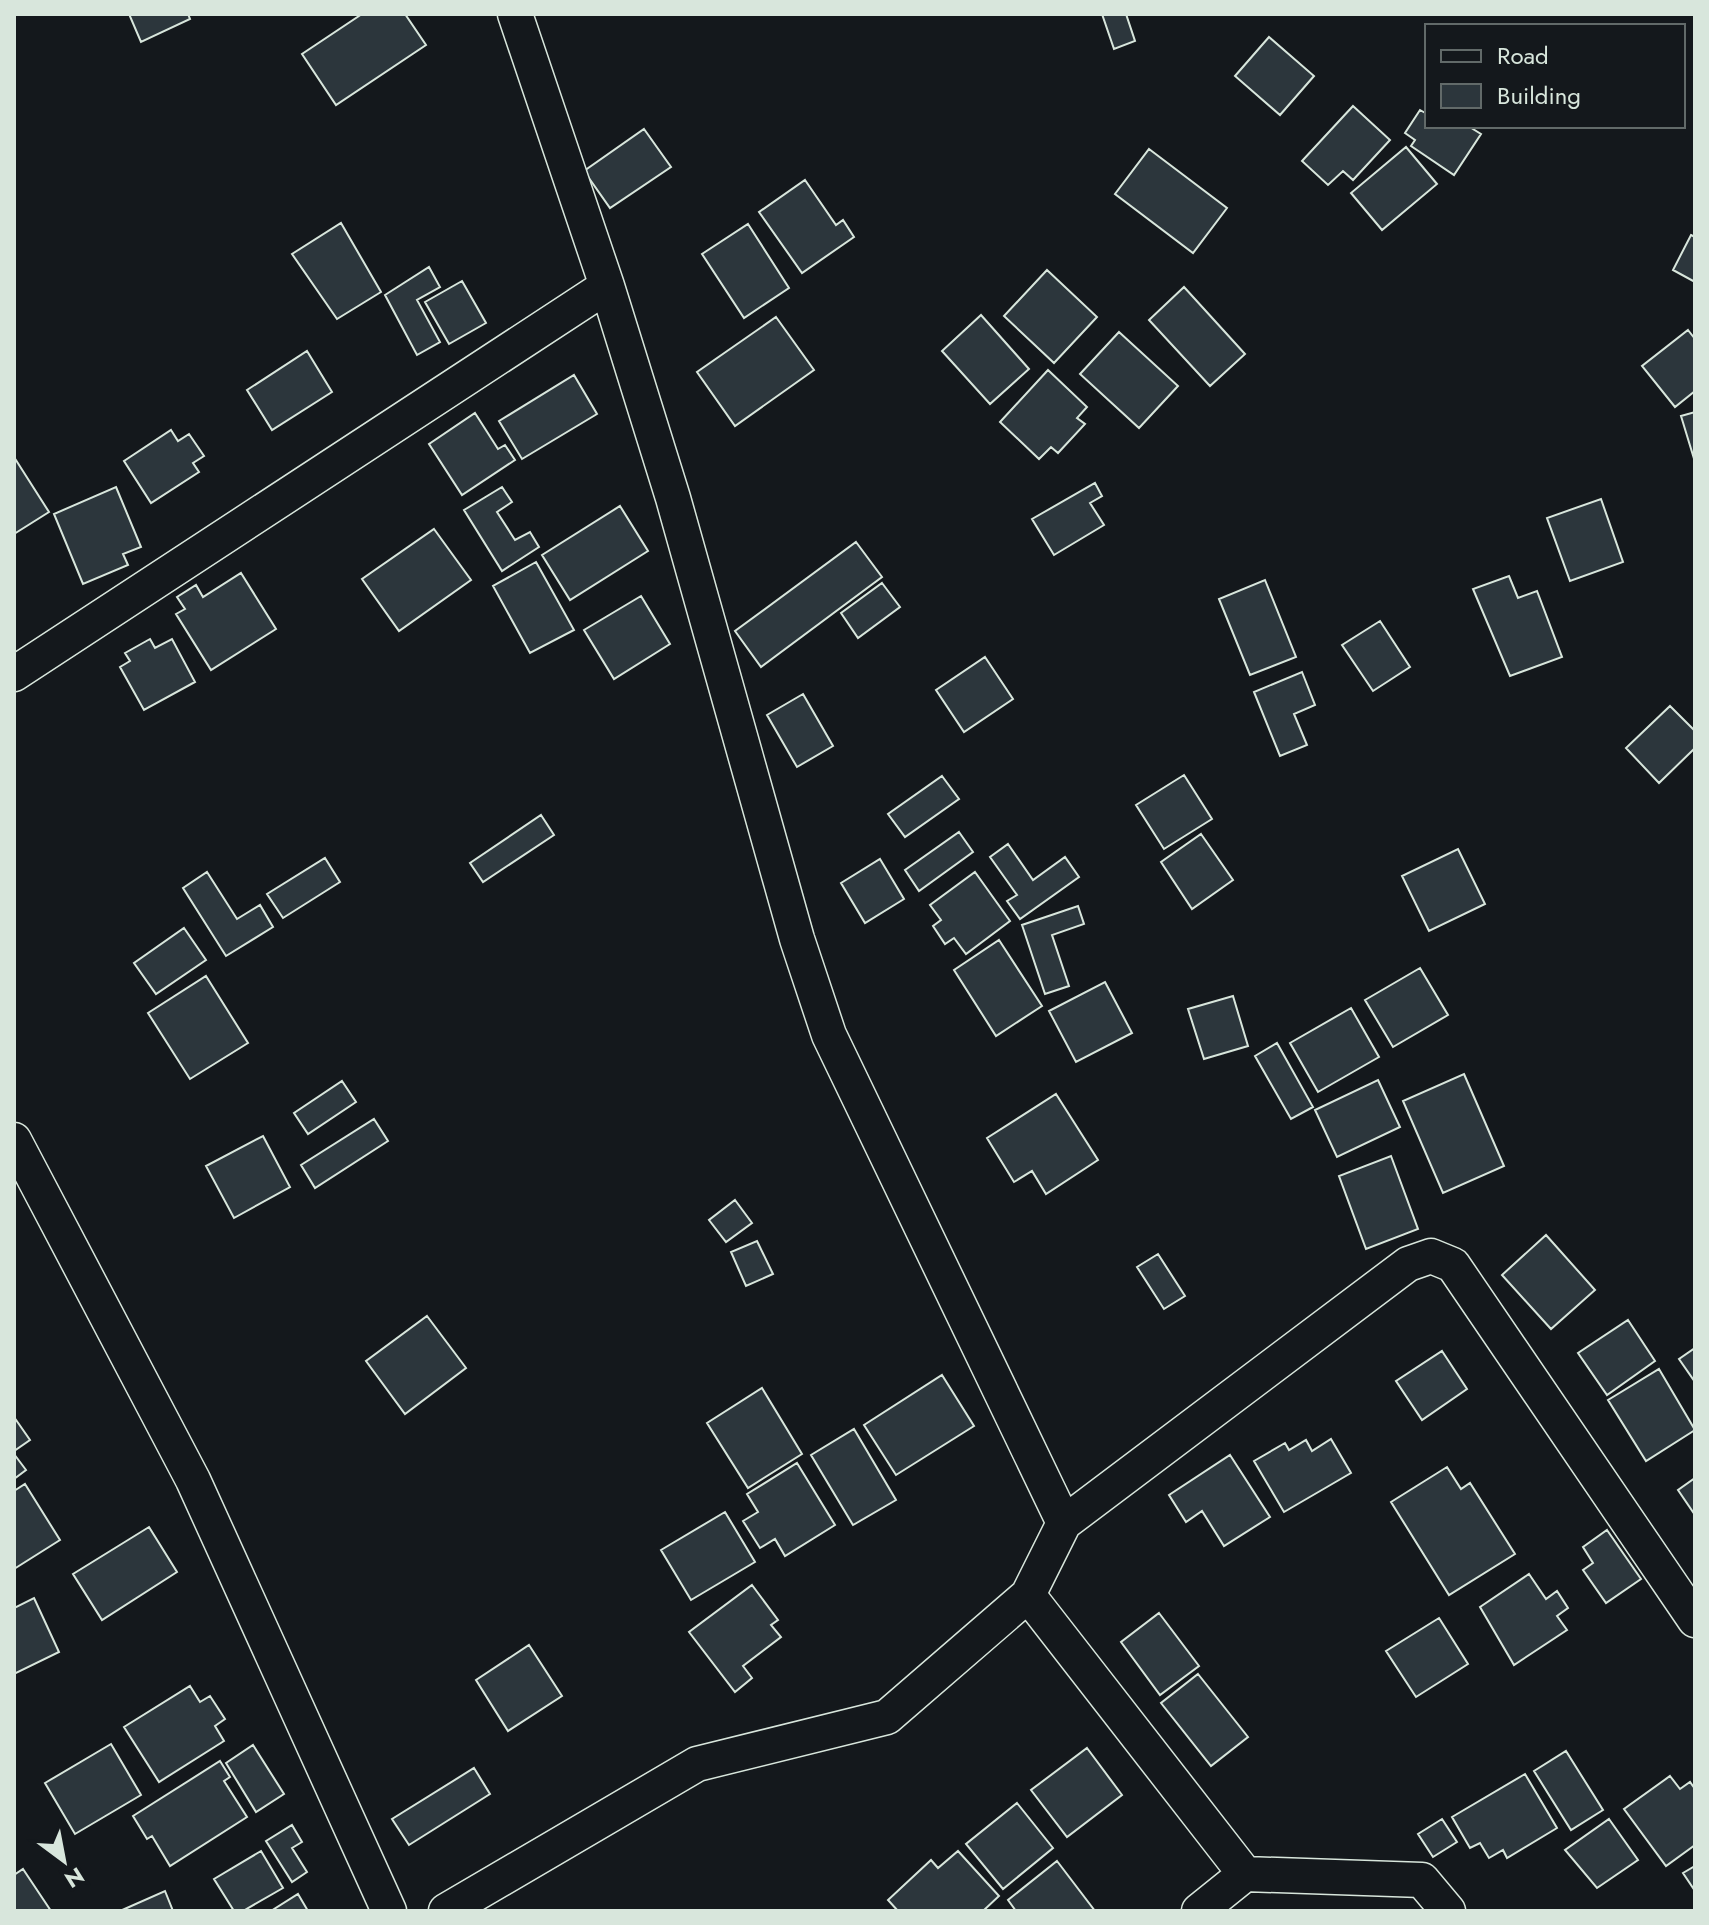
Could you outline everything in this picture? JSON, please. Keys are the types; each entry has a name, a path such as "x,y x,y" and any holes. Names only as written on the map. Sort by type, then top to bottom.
{"street":[{"path":"515,14 607,286 673,498 797,939 829,1035 1064,1523"},
{"path":"14,674 607,286"},
{"path":"14,1140 193,1480 389,1911"},
{"path":"446,1911 697,1764 887,1717 1028,1595 1064,1523 1408,1264 1431,1256 1453,1265 1695,1620"},
{"path":"1028,1595 1245,1874"},
{"path":"1199,1911 1245,1874 1422,1880 1448,1911"}],"building":[{"path":"129,14 188,14 190,19 141,42"},
{"path":"362,14 405,14 426,45 336,105 302,54"},
{"path":"1102,14 1126,14 1135,41 1114,49"},
{"path":"1269,37 1314,76 1280,115 1235,76"},
{"path":"1353,106 1390,140 1353,180 1343,171 1328,185 1302,161"},
{"path":"1420,110 1425,113 1425,128 1471,128 1481,134 1454,175 1411,146 1415,140 1405,133"},
{"path":"644,129 671,167 610,208 584,171"},
{"path":"1406,147 1437,184 1382,230 1351,193"},
{"path":"1149,149 1227,208 1193,253 1115,194"},
{"path":"805,180 836,225 843,220 854,237 802,273 759,212"},
{"path":"341,223 381,292 337,319 292,254"},
{"path":"748,224 789,288 744,318 702,254"},
{"path":"1691,235 1695,237 1695,282 1673,270"},
{"path":"429,267 440,287 417,300 440,342 417,355 385,295"},
{"path":"1047,270 1097,317 1054,363 1004,316"},
{"path":"462,281 486,323 449,344 425,302"},
{"path":"1184,287 1245,354 1210,386 1149,320"},
{"path":"981,315 1029,369 990,404 942,351"},
{"path":"776,317 814,370 735,426 697,372"},
{"path":"1688,330 1695,339 1695,391 1675,407 1642,366"},
{"path":"1119,332 1178,386 1139,428 1080,374"},
{"path":"307,351 332,392 272,430 247,390"},
{"path":"1048,370 1087,407 1077,418 1085,424 1058,453 1051,447 1039,459 1000,422"},
{"path":"574,375 597,414 522,459 499,421"},
{"path":"1695,412 1695,462 1681,416"},
{"path":"475,413 498,449 505,445 515,460 462,495 429,444"},
{"path":"171,430 178,441 189,434 204,456 193,463 199,472 151,503 124,461"},
{"path":"14,457 49,512 14,534"},
{"path":"1095,483 1102,496 1090,503 1104,525 1054,555 1032,519"},
{"path":"116,487 141,547 123,554 128,565 83,584 54,514"},
{"path":"502,487 512,502 497,512 515,540 530,532 539,547 502,571 464,510"},
{"path":"1601,499 1623,562 1570,581 1547,518"},
{"path":"620,506 648,551 570,600 542,555"},
{"path":"434,529 471,580 399,631 362,579"},
{"path":"856,542 882,577 761,667 735,631"},
{"path":"536,562 574,630 530,653 493,586"},
{"path":"241,573 276,629 211,670 176,614 185,609 177,597 196,585 203,597"},
{"path":"1509,576 1518,598 1537,591 1562,657 1510,676 1473,589"},
{"path":"1265,580 1296,657 1250,675 1219,599"},
{"path":"882,583 900,607 858,638 841,613"},
{"path":"641,596 670,644 614,679 584,630"},
{"path":"1380,621 1410,667 1373,691 1342,645"},
{"path":"150,639 155,648 172,639 195,682 144,710 120,667 130,661 125,653"},
{"path":"985,657 1013,699 964,732 936,690"},
{"path":"1302,672 1315,705 1294,714 1307,745 1280,756 1254,692"},
{"path":"803,694 833,746 797,767 767,715"},
{"path":"1670,706 1695,731 1695,748 1659,783 1626,748"},
{"path":"1184,775 1212,819 1164,849 1136,805"},
{"path":"942,776 959,799 905,837 888,814"},
{"path":"541,815 554,835 483,882 470,863"},
{"path":"959,832 973,852 919,891 905,870"},
{"path":"1201,834 1233,880 1192,909 1161,862"},
{"path":"1008,844 1033,880 1065,857 1079,877 1020,919 1007,901 1017,895 990,857"},
{"path":"1458,849 1485,904 1429,931 1402,876"},
{"path":"325,858 340,882 283,918 267,894"},
{"path":"880,859 904,899 865,923 841,883"},
{"path":"207,872 237,919 260,905 273,927 226,956 183,888"},
{"path":"975,872 1010,921 966,954 954,938 945,944 933,926 941,920 930,905"},
{"path":"1078,906 1084,924 1052,935 1069,986 1045,994 1022,925"},
{"path":"184,928 206,960 156,994 134,963"},
{"path":"999,940 1042,1006 996,1036 954,970"},
{"path":"1420,968 1448,1015 1393,1047 1365,1000"},
{"path":"206,976 248,1043 190,1079 148,1013"},
{"path":"1105,982 1132,1033 1076,1062 1049,1011"},
{"path":"1233,996 1248,1046 1204,1059 1188,1009"},
{"path":"1351,1008 1379,1057 1318,1092 1290,1043"},
{"path":"1277,1043 1313,1107 1291,1119 1255,1056"},
{"path":"1464,1074 1504,1166 1443,1193 1403,1101"},
{"path":"1378,1080 1400,1127 1337,1157 1315,1110"},
{"path":"342,1081 356,1102 308,1134 294,1113"},
{"path":"1056,1094 1098,1160 1046,1194 1032,1171 1014,1182 987,1138"},
{"path":"374,1119 388,1141 315,1188 301,1165"},
{"path":"263,1136 290,1187 234,1218 206,1166"},
{"path":"1391,1156 1418,1229 1366,1249 1339,1176"},
{"path":"735,1200 752,1223 726,1242 709,1220"},
{"path":"1546,1235 1595,1290 1551,1329 1502,1275"},
{"path":"757,1241 773,1274 746,1286 731,1252"},
{"path":"1158,1254 1185,1296 1164,1309 1137,1267"},
{"path":"427,1316 466,1368 405,1414 366,1361"},
{"path":"1628,1320 1655,1361 1607,1395 1578,1353"},
{"path":"1695,1348 1695,1382 1679,1359"},
{"path":"1442,1351 1467,1389 1422,1420 1396,1381"},
{"path":"1659,1369 1695,1430 1646,1461 1608,1400"},
{"path":"942,1375 974,1426 896,1475 864,1425"},
{"path":"762,1388 802,1454 748,1488 707,1423"},
{"path":"14,1417 30,1440 14,1451"},
{"path":"854,1429 896,1500 853,1525 811,1455"},
{"path":"1331,1439 1351,1473 1284,1512 1254,1461 1285,1443 1289,1450 1306,1440 1312,1451"},
{"path":"14,1454 26,1470 14,1479"},
{"path":"1230,1455 1270,1517 1224,1546 1202,1511 1186,1522 1169,1495"},
{"path":"797,1463 835,1525 785,1556 775,1539 760,1548 743,1521 758,1512 747,1494"},
{"path":"1447,1467 1461,1489 1470,1483 1515,1554 1449,1595 1391,1502"},
{"path":"1695,1478 1695,1515 1678,1490"},
{"path":"25,1484 60,1540 14,1569 14,1491"},
{"path":"725,1512 755,1562 691,1600 661,1550"},
{"path":"149,1527 177,1572 102,1620 73,1574"},
{"path":"1607,1530 1641,1579 1606,1603 1583,1570 1593,1563 1583,1547"},
{"path":"1529,1574 1546,1599 1557,1591 1568,1608 1557,1616 1567,1630 1514,1665 1480,1607"},
{"path":"752,1585 778,1620 771,1625 781,1637 743,1666 752,1678 735,1692 689,1632"},
{"path":"34,1598 59,1652 14,1674 14,1608"},
{"path":"1159,1613 1199,1666 1160,1695 1121,1642"},
{"path":"1439,1618 1468,1664 1416,1697 1386,1651"},
{"path":"529,1645 562,1696 508,1731 476,1680"},
{"path":"1198,1674 1248,1737 1211,1766 1161,1703"},
{"path":"190,1686 200,1702 210,1696 225,1719 215,1726 224,1741 159,1782 124,1727"},
{"path":"111,1744 141,1795 75,1834 45,1783"},
{"path":"253,1745 284,1794 256,1812 226,1763"},
{"path":"1087,1748 1122,1795 1067,1837 1031,1790"},
{"path":"1566,1751 1603,1810 1571,1830 1534,1771"},
{"path":"220,1761 230,1777 224,1781 247,1817 170,1866 152,1836 147,1839 133,1816"},
{"path":"474,1768 490,1794 409,1845 392,1819"},
{"path":"1525,1774 1557,1828 1507,1858 1503,1850 1489,1858 1480,1843 1470,1848 1452,1817"},
{"path":"1670,1776 1680,1789 1690,1782 1695,1789 1695,1845 1666,1866 1624,1809"},
{"path":"1017,1803 1053,1848 1003,1889 966,1844"},
{"path":"1442,1819 1457,1842 1433,1857 1418,1834"},
{"path":"1609,1819 1638,1860 1597,1888 1565,1850"},
{"path":"292,1825 302,1842 292,1848 307,1872 292,1882 266,1841"},
{"path":"261,1851 283,1888 243,1911 234,1911 214,1879"},
{"path":"958,1851 999,1896 983,1911 898,1911 888,1900 931,1860 938,1868"},
{"path":"1057,1861 1095,1911 1016,1911 1008,1900"},
{"path":"1695,1866 1695,1891 1683,1873"},
{"path":"23,1869 51,1911 14,1911 14,1875"},
{"path":"165,1891 173,1911 120,1911"},
{"path":"298,1894 308,1911 271,1911"}]}
